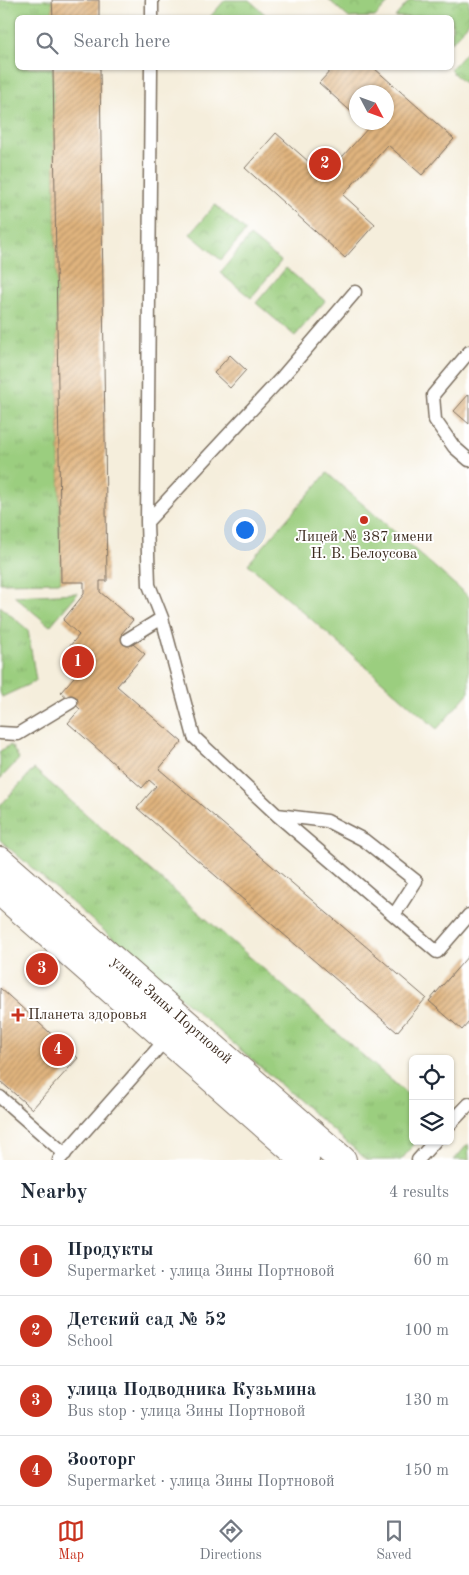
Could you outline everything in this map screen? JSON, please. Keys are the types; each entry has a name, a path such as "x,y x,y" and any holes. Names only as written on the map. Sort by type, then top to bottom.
{"main road":[{"name":"улица Зины Портновой","path":"0,861 342,1160"},
{"name":"улица Зины Портновой","path":"0,891 305,1160"}],"lane":[{"path":"152,0 152,15"},
{"path":"151,70 147,522 150,585 162,618 194,737 277,815 437,952 469,916"},
{"path":"147,522 283,376 355,292"},
{"path":"469,352 433,396 435,420 454,447 469,460"},
{"path":"128,639 162,618"},
{"path":"0,733 18,734 71,702"},
{"path":"277,815 327,822 364,840 416,881 394,915"},
{"path":"0,1097 62,1157 167,1038"},
{"path":"454,1120 469,1104"},
{"path":"418,1160 431,1145"}],"green space":[{"path":"0,0 52,0 53,15 15,15 15,70 53,70 61,582 0,583"},
{"path":"225,0 249,0 266,15 212,15"},
{"path":"329,0 391,0 377,15 346,15"},
{"path":"410,0 469,0 469,22 454,40 454,15 397,15"},
{"path":"469,49 469,88 450,70 454,70 454,66"},
{"path":"215,205 246,231 221,260 190,234"},
{"path":"250,236 281,261 251,298 220,273"},
{"path":"286,268 325,301 295,336 256,303"},
{"path":"327,473 469,597 469,692 437,729 248,564"},
{"path":"78,593 50,626 14,596"},
{"path":"0,606 28,630 36,681 2,697 0,692"},
{"path":"11,745 19,759 0,779 0,751"},
{"path":"34,769 409,1096 409,1145 414,1145 401,1160 367,1160 0,840 0,806"},
{"path":"468,1144 469,1160 454,1160"}],"building":[{"path":"52,0 99,0 99,15 53,15"},
{"path":"53,70 100,70 107,581 100,581 100,592 133,620 121,634 145,654 117,686 182,742 159,769 426,998 397,1032 137,808 156,786 149,780 142,788 68,723 80,709 61,692 80,670 63,654 79,635 63,620 84,594 84,582 61,582"},
{"path":"331,70 376,70 393,85 349,85 349,110 319,83"},
{"path":"394,86 454,139 422,175 388,145 343,195 375,224 345,258 245,168 276,133 325,176 366,130 394,130"},
{"path":"230,355 246,370 230,388 214,373"},
{"path":"469,394 469,424 454,411"},
{"path":"469,955 469,1022 462,1030 429,1001"},
{"path":"0,988 78,1058 32,1109 0,1081"}],"place":[{"name":"Детский сад № 52","path":"325,164"},
{"name":"Лицей № 387 имени Н. В. Белоусова","path":"364,520"},
{"name":"Продукты","path":"78,662"},
{"name":"улица Подводника Кузьмина","path":"42,969"},
{"name":"Планета здоровья","path":"18,1015"},
{"name":"Зооторг","path":"58,1050"}]}
